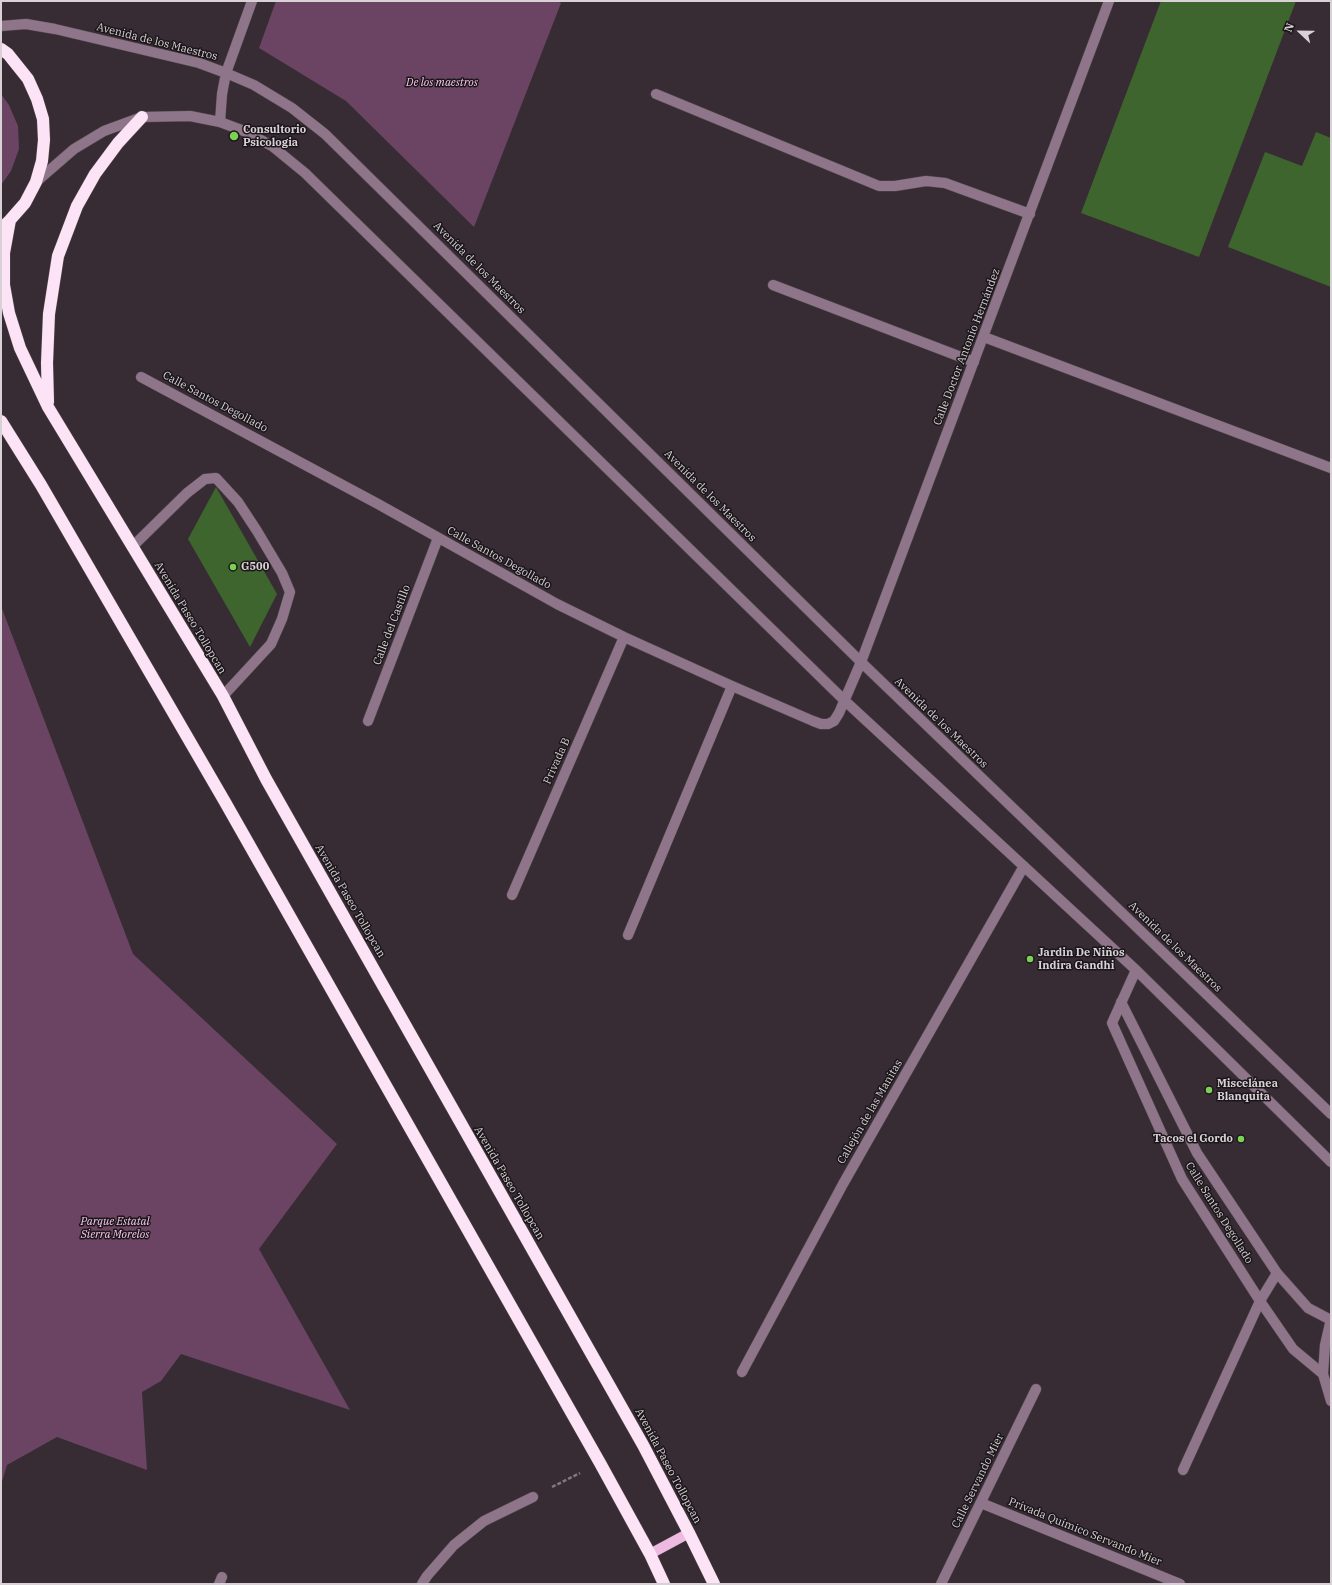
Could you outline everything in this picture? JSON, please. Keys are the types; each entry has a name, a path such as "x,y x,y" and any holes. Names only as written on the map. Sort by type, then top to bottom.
{"highway":[{"path":"1,49 8,54 28,79 37,99 43,119 44,140 42,161 36,182 25,203 6,224"},
{"path":"48,407 48,314 58,256 77,206 95,174 118,143 142,117"},
{"name":"Avenida Paseo Tollopcan","path":"6,224 4,284 9,313 20,348 48,407 222,696 270,786 639,1438 714,1584"},
{"path":"1,421 42,485 225,802 600,1463 650,1554 664,1584"}],"main road":[{"path":"650,1554 689,1533"}],"street":[{"path":"220,122 222,94 226,73 252,1"},
{"name":"Calle Doctor Antonio Hernández","path":"844,700 861,662 1109,1"},
{"name":"Avenida de los Maestros","path":"1,26 26,24 54,29 199,63 254,85 292,108 325,134 861,662 1331,1114"},
{"path":"656,94 879,186 895,186 926,181 945,183 1030,214"},
{"path":"36,182 74,149 104,131 142,117 190,116 220,122 244,131 272,146 305,173 844,700 1136,970 1331,1162"},
{"path":"773,285 974,362"},
{"path":"984,337 1331,468"},
{"name":"Calle Santos Degollado","path":"142,377 279,449 557,604 624,637 821,724 828,724 834,721 844,700"},
{"path":"132,547 187,493 205,479 216,478 238,502 257,531 282,573 290,592 282,619 271,644 222,696"},
{"name":"Calle del Castillo","path":"368,721 438,538"},
{"name":"Privada B","path":"512,895 624,637"},
{"path":"628,935 732,686"},
{"name":"Callejón de las Manitas","path":"742,1372 842,1184 1024,866"},
{"name":"Calle Santos Degollado","path":"1136,970 1112,1023 1182,1179 1260,1301 1293,1349 1323,1374"},
{"name":"Calle Santos Degollado","path":"1121,1002 1196,1153 1277,1273 1308,1308 1331,1320 1325,1345 1323,1374 1331,1401"},
{"path":"1183,1470 1260,1301 1277,1273"},
{"name":"Calle Servando Mier","path":"941,1584 1036,1389"},
{"path":"422,1584 427,1576 454,1545 484,1521 533,1497"},
{"name":"Privada Químico Servando Mier","path":"981,1502 1180,1584"}],"path":[{"path":"533,1497 600,1463"}],"green space":[{"name":"De los maestros","path":"276,1 558,1 561,3 474,227 346,101 259,48"},
{"path":"1,94 9,105 18,126 19,149 11,171 1,185"},
{"name":"Parque Estatal Sierra Morelos","path":"1,606 133,954 337,1144 259,1249 350,1410 181,1354 161,1381 142,1392 147,1470 57,1437 7,1465 1,1485"}],"building":[{"path":"1161,1 1296,1 1199,257 1081,213"},
{"path":"1316,132 1331,138 1331,287 1228,247 1265,152 1302,166"},
{"name":"G500","path":"216,487 277,594 250,647 188,539"}],"place":[{"name":"Consultorio Psicologia","path":"234,136"},
{"name":"G500","path":"233,567"},
{"name":"Jardin De Niños Indira Gandhi","path":"1030,959"},
{"name":"Miscelánea Blanquita","path":"1209,1090"},
{"name":"Tacos el Gordo","path":"1241,1139"}]}
